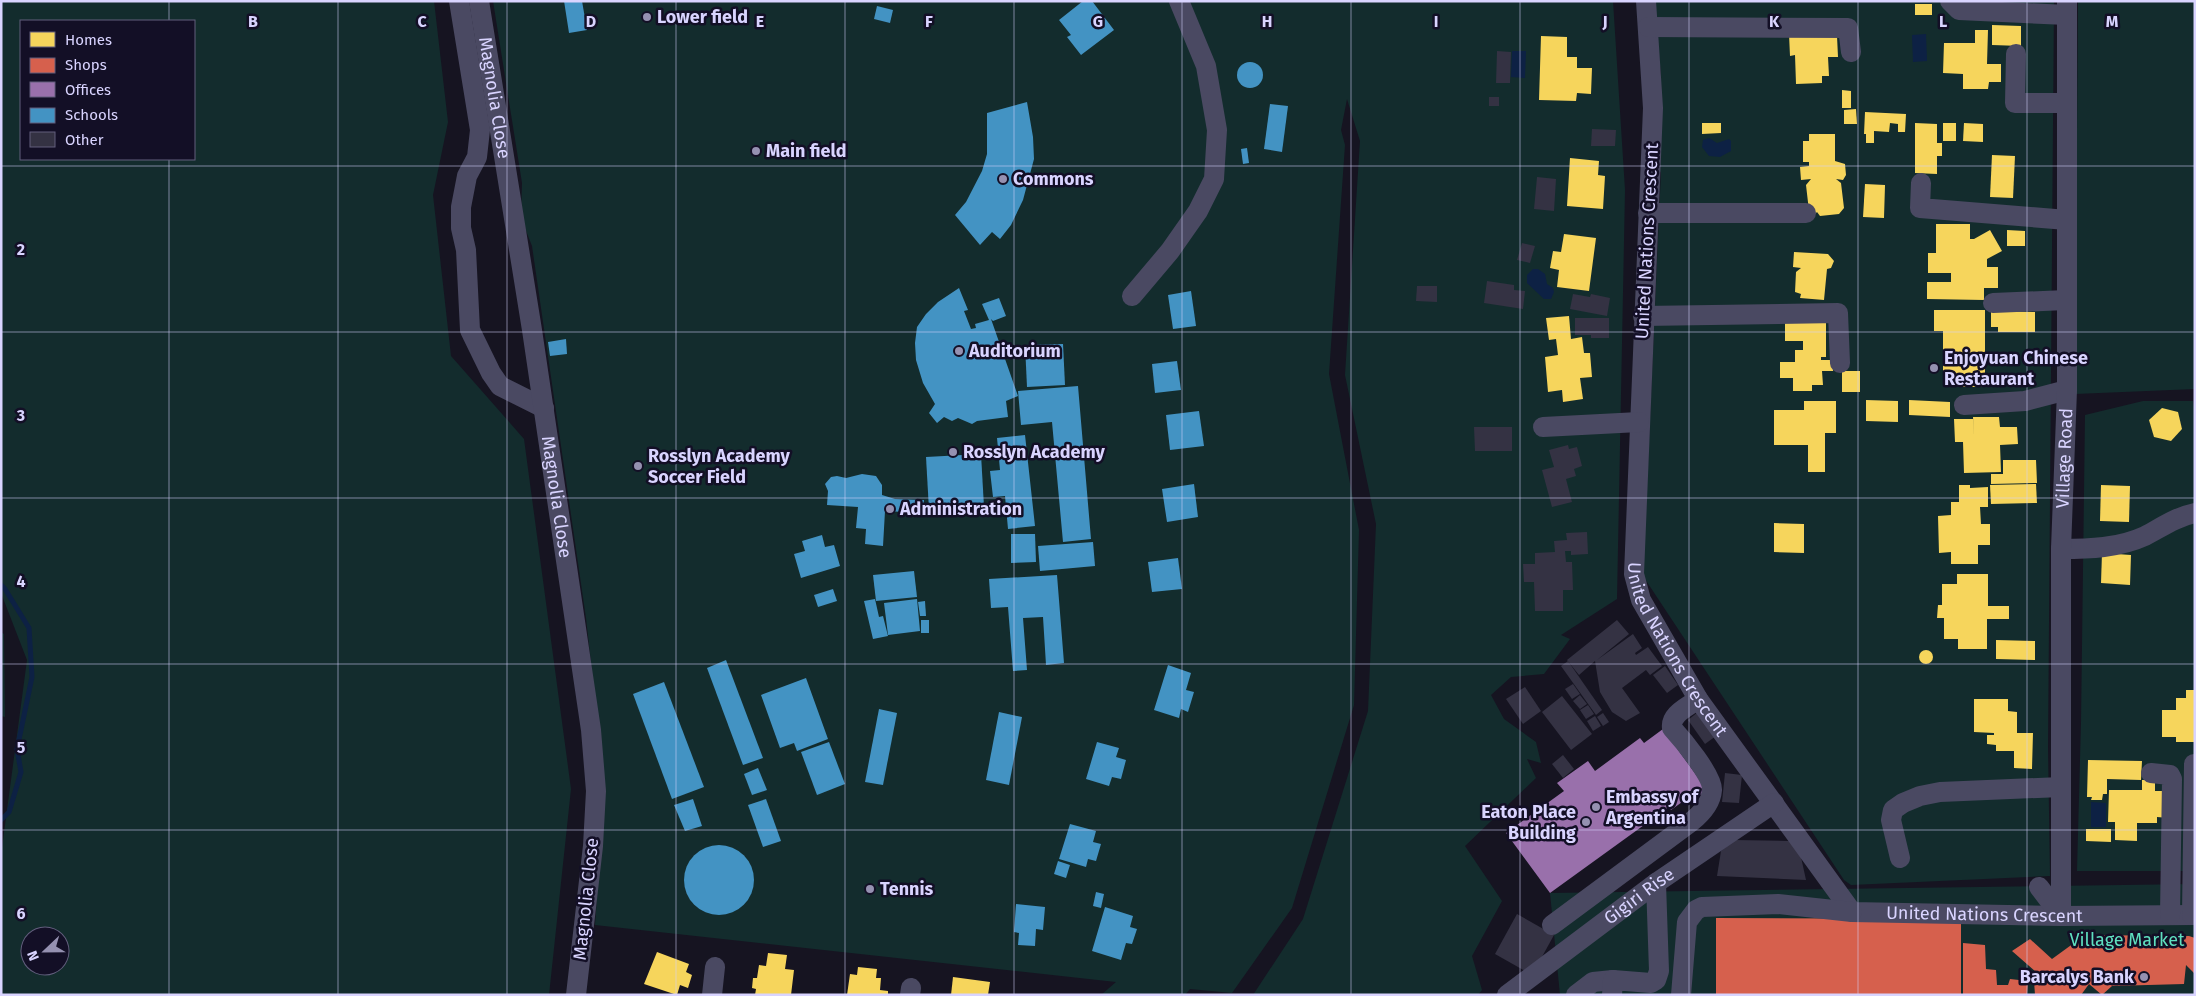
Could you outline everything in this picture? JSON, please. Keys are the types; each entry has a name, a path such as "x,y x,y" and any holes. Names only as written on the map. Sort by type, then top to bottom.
{"street":[{"path":"460,1 480,130 478,157 467,176 461,207 461,228 466,250 470,330 491,373 500,386 544,408"},
{"name":"Magnolia Close","path":"479,1 544,408 591,730 596,791 593,846 576,995"},
{"path":"1132,296 1170,251 1198,211 1214,179 1217,130 1206,66 1179,1"},
{"name":"United Nations Crescent","path":"1646,1 1653,108 1643,316 1634,574 1641,600 1698,699 1852,912 2061,916 2193,914"},
{"path":"1950,1 1959,10 2067,8"},
{"name":"Village Road","path":"2061,916 2061,549 2067,390 2067,8"},
{"path":"1648,27 1848,28 1851,52"},
{"path":"2016,54 2015,103 2067,103"},
{"path":"1921,183 1920,208 2068,220"},
{"path":"1648,213 1806,213"},
{"path":"1993,303 2066,300"},
{"path":"1643,316 1838,313 1840,363"},
{"path":"1964,405 2025,401 2067,390"},
{"path":"1543,427 1639,422"},
{"path":"2061,549 2115,546 2144,536 2183,515 2195,512"},
{"path":"1552,925 1691,822 1706,808 1712,790 1710,780 1672,728 1671,722 1674,717 1698,699"},
{"path":"2193,914 2194,764"},
{"path":"2150,773 2170,775 2172,779 2170,915"},
{"path":"1900,858 1891,820 1893,810 1903,803 1920,796 1940,792 2061,787"},
{"name":"Gigiri Rise","path":"1507,995 1656,883 1774,803"},
{"path":"1576,995 1593,982 1612,987 1651,983 1656,980 1659,971 1656,883"},
{"path":"2039,887 2061,916"},
{"path":"1681,995 1687,922 1696,910 1702,907 1778,904 1852,912"},
{"path":"712,995 714,967"}],"green space":[{"path":"1,1 434,1 448,122 433,195 451,356 524,439 571,789 549,995 1,995 1,855 27,660 1,593"},
{"name":"Rosslyn Academy","path":"493,1 1613,1 1625,190 1617,599 1561,635 1570,639 1544,674 1511,677 1491,695 1504,719 1536,742 1541,763 1527,759 1536,778 1465,846 1502,901 1472,956 1482,990 1478,995 1253,995 1303,919 1368,711 1376,524 1345,375 1360,141 1347,99 1341,130 1345,145 1329,374 1359,530 1354,705 1292,908 1232,993 1190,989 1185,995 1101,995 1116,982 595,925 605,787 586,618 532,246 521,218 522,183"},
{"path":"1653,1 2054,1 2048,747 2050,876 1851,885 1844,880 1643,576 1661,172 1656,170 1657,84 1661,75"},
{"path":"2078,1 2195,1 2195,389 2075,394"},
{"path":"2143,401 2193,401 2195,412 2195,871 2077,871 2085,415"},
{"path":"1,632 4,634 5,717 1,716"},
{"name":"Village Market","path":"2195,884 2195,995 1560,995 1550,893"}],"water":[{"path":"1926,34 1927,61 1913,62 1912,35"},
{"path":"1512,51 1526,51 1525,78 1511,77"},
{"path":"1709,138 1717,143 1729,139 1731,141 1731,151 1720,157 1709,156 1702,147 1703,140"},
{"path":"1533,269 1538,269 1545,274 1547,284 1553,288 1554,292 1551,299 1544,299 1527,283 1527,275"},
{"path":"2091,802 2106,803 2106,827 2091,827"}],"building: Homes":[{"path":"1915,4 1932,4 1932,15 1915,15"},
{"path":"1992,25 2021,26 2021,46 1992,45"},
{"path":"1975,30 1988,30 1987,64 2001,64 2001,82 1989,82 1988,89 1963,89 1963,74 1943,73 1944,43 1975,43"},
{"path":"1789,34 1837,36 1838,57 1828,57 1829,76 1822,76 1822,83 1796,84 1795,55 1790,56"},
{"path":"1541,36 1567,37 1567,57 1577,57 1577,68 1592,68 1591,94 1577,93 1576,101 1539,100"},
{"path":"1842,90 1851,91 1851,108 1842,108"},
{"path":"1856,109 1857,124 1844,124 1844,110"},
{"path":"1865,112 1906,114 1905,132 1898,132 1898,124 1890,123 1889,132 1874,131 1874,143 1866,143 1866,134 1864,134"},
{"path":"1702,123 1721,123 1721,133 1702,134"},
{"path":"1915,123 1937,124 1937,143 1942,143 1942,156 1937,156 1937,174 1915,173"},
{"path":"1943,123 1956,123 1956,141 1943,141"},
{"path":"1964,123 1983,124 1983,142 1963,141"},
{"path":"1809,134 1835,134 1835,161 1845,164 1846,175 1843,180 1836,179 1841,183 1844,208 1839,214 1820,216 1817,212 1814,215 1809,211 1806,185 1811,179 1801,180 1800,167 1809,166 1809,162 1803,162 1803,141 1809,141"},
{"path":"1992,155 2015,156 2013,198 1990,197"},
{"path":"1570,158 1599,161 1598,175 1605,176 1603,209 1567,206"},
{"path":"1865,184 1885,185 1884,218 1863,217"},
{"path":"1936,224 1970,224 1970,239 1974,239 1990,230 2002,251 1987,259 1987,267 1998,267 1998,288 1984,288 1984,300 1927,299 1927,282 1951,282 1951,273 1928,273 1928,253 1936,253"},
{"path":"2007,230 2025,231 2025,246 2007,246"},
{"path":"1564,234 1596,238 1589,291 1557,287 1559,270 1550,268 1553,251 1561,252"},
{"path":"1794,252 1828,254 1834,261 1831,268 1827,269 1824,300 1800,298 1801,294 1795,292 1796,272 1801,268 1793,267"},
{"path":"1934,310 1985,310 1985,387 1961,387 1961,374 1943,374 1943,331 1934,331"},
{"path":"1991,311 2035,312 2035,332 1998,332 1998,327 1991,327"},
{"path":"1569,316 1571,339 1582,337 1584,353 1590,353 1592,377 1580,378 1583,399 1563,402 1562,390 1548,392 1545,357 1558,355 1556,339 1549,340 1546,318"},
{"path":"1785,320 1826,320 1826,357 1821,357 1821,360 1833,360 1833,371 1822,371 1823,385 1812,385 1812,391 1793,391 1793,378 1780,378 1780,362 1795,362 1795,350 1803,350 1803,341 1785,341"},
{"path":"1842,371 1860,371 1860,392 1842,392"},
{"path":"1866,400 1898,401 1898,422 1866,421"},
{"path":"1909,400 1950,402 1950,417 1909,415"},
{"path":"1804,401 1836,401 1836,433 1825,433 1825,472 1808,472 1808,445 1774,445 1774,410 1804,410"},
{"path":"2162,408 2178,412 2182,429 2171,441 2154,437 2149,420"},
{"path":"1973,417 1999,417 2000,427 2017,427 2018,444 2000,445 2001,472 1964,473 1963,442 1955,442 1954,419 1973,419 1974,438"},
{"path":"2003,460 2036,460 2037,483 1991,484 1991,474 2003,474"},
{"path":"2036,484 2037,503 1991,504 1990,485"},
{"path":"1959,485 1970,485 1970,488 1988,487 1988,507 1980,507 1981,524 1990,524 1990,545 1978,545 1978,564 1951,564 1951,552 1939,553 1938,516 1951,515 1951,502 1959,502"},
{"path":"2101,485 2130,486 2129,522 2100,521"},
{"path":"1774,523 1804,524 1804,553 1774,552"},
{"path":"2102,553 2131,555 2130,585 2101,583"},
{"path":"1957,574 1988,574 1988,606 2009,606 2009,619 1987,619 1987,649 1958,649 1958,639 1944,639 1944,618 1937,618 1938,605 1942,605 1942,584 1957,584"},
{"path":"1996,640 2035,641 2035,660 1996,659"},
{"path":"1923,650 1929,650 1933,657 1929,664 1923,664 1919,660 1919,654"},
{"path":"2186,690 2195,690 2195,742 2176,742 2176,737 2162,737 2162,710 2176,710 2176,698 2186,698"},
{"path":"1974,699 2008,699 2008,711 2017,712 2017,733 2033,733 2032,769 2014,768 2014,751 1996,751 1996,745 1987,744 1987,735 1994,735 1994,733 1974,732"},
{"path":"2088,760 2142,761 2141,780 2107,779 2107,794 2103,794 2102,800 2091,800 2092,797 2087,797"},
{"path":"2142,780 2155,780 2155,791 2170,791 2169,818 2157,817 2157,823 2137,823 2137,841 2115,840 2115,822 2108,822 2109,790 2142,790"},
{"path":"2086,829 2111,829 2111,842 2086,841"},
{"path":"657,952 689,964 686,972 692,975 688,988 680,985 677,995 644,984"},
{"path":"768,953 787,955 785,969 794,970 791,995 755,995 756,989 752,988 753,978 757,978 759,965 766,966"},
{"path":"858,967 877,969 876,978 881,978 880,990 888,991 888,995 847,995 850,974 857,975"},
{"path":"953,977 990,982 988,995 951,995"}],"building: Shops":[{"path":"1716,918 1961,919 1961,995 1716,995"},
{"path":"2085,935 2189,936 2195,938 2195,974 2186,965 2184,984 2112,986 2102,995 2089,984 2081,995 2035,995 2034,981 2043,978 2012,951 2030,939 2052,959"},
{"path":"1963,943 1985,945 1986,969 1996,970 1997,985 2008,985 2010,979 2028,981 2027,995 1963,995"}],"building: Offices":[{"name":"Eaton Place Building","path":"1663,729 1707,790 1692,801 1689,797 1671,810 1669,807 1550,893 1506,833 1564,791 1557,783 1588,761 1595,771 1640,738 1644,743"}],"building: Schools":[{"path":"564,1 582,1 587,30 569,33"},
{"path":"1083,1 1092,1 1114,30 1081,55 1067,37 1071,35 1059,20"},
{"path":"877,6 893,10 890,23 874,19"},
{"path":"1250,62 1259,66 1263,75 1259,84 1250,88 1241,84 1237,75 1241,66"},
{"name":"Commons","path":"1027,102 1033,137 1034,159 1023,200 1011,225 1000,239 992,232 980,245 955,215 966,202 982,171 987,154 987,113"},
{"path":"1270,104 1288,106 1282,152 1264,149"},
{"path":"1247,148 1249,163 1243,164 1241,149"},
{"name":"Auditorium","path":"959,288 968,310 964,311 971,329 976,328 975,324 989,320 982,304 999,298 1006,316 993,321 991,319 1018,396 1006,401 1008,417 977,421 972,424 958,418 952,421 944,417 937,423 929,413 935,404 923,383 916,360 915,343 917,327 938,302"},
{"path":"1191,291 1196,326 1173,329 1168,295"},
{"path":"566,339 567,354 550,356 548,342"},
{"path":"1063,344 1065,385 1027,387 1025,345"},
{"path":"1177,361 1181,390 1155,393 1152,364"},
{"path":"1078,386 1091,539 1063,542 1052,422 1021,425 1018,391"},
{"path":"1199,411 1204,446 1170,450 1166,415"},
{"path":"1025,435 1035,526 1008,529 1005,496 993,497 990,471 1000,470 997,438"},
{"path":"981,454 984,507 929,510 926,457"},
{"name":"Administration","path":"862,474 876,476 882,485 882,495 895,499 924,500 923,513 885,511 883,546 865,544 866,529 856,528 858,507 827,505 828,491 825,484 831,477 846,478"},
{"path":"1194,484 1198,517 1167,522 1162,489"},
{"path":"1011,534 1035,534 1036,562 1011,563"},
{"path":"822,535 825,547 834,545 840,566 801,578 794,554 805,551 802,541"},
{"path":"1093,542 1095,566 1040,571 1038,546"},
{"path":"1178,558 1182,589 1152,592 1148,562"},
{"path":"914,571 917,597 876,601 873,575"},
{"path":"1057,575 1064,663 1046,665 1043,617 1023,618 1027,670 1013,671 1008,607 991,608 989,579"},
{"path":"833,589 837,601 818,607 814,595"},
{"path":"875,599 879,617 883,616 888,636 873,639 864,601"},
{"path":"917,599 920,631 888,635 884,603"},
{"path":"925,601 926,616 920,616 918,602"},
{"path":"921,620 929,620 929,633 921,633"},
{"path":"726,660 763,758 743,765 707,668"},
{"path":"1168,665 1191,673 1186,690 1194,692 1188,712 1181,709 1179,718 1154,710"},
{"path":"806,678 828,739 797,751 794,743 780,748 761,695"},
{"path":"664,682 704,787 672,799 633,694"},
{"path":"879,709 897,713 883,785 865,782"},
{"path":"999,712 1022,717 1009,785 986,780"},
{"path":"829,742 845,784 817,795 801,752"},
{"path":"1097,742 1119,748 1116,757 1126,760 1121,779 1112,777 1109,786 1086,779"},
{"path":"758,768 767,790 752,795 744,774"},
{"path":"693,799 702,826 685,831 674,805"},
{"path":"766,799 781,841 763,847 748,805"},
{"path":"1070,824 1096,831 1093,842 1101,844 1096,861 1088,859 1086,867 1059,859"},
{"path":"719,845 738,851 748,861 754,880 748,899 738,909 719,915 700,909 690,899 684,880 690,861 700,851"},
{"path":"1058,861 1070,865 1066,878 1054,874"},
{"path":"1096,892 1104,894 1101,908 1093,906"},
{"path":"1016,904 1045,907 1043,930 1036,929 1035,946 1018,945 1019,933 1014,932"},
{"path":"1105,907 1133,916 1130,927 1137,929 1132,944 1126,943 1121,960 1092,951"}],"building: Other":[{"path":"1497,51 1511,52 1510,83 1496,83"},
{"path":"1489,97 1499,97 1499,106 1489,106"},
{"path":"1592,129 1616,130 1615,146 1591,146"},
{"path":"1537,177 1556,179 1554,211 1534,209"},
{"path":"1522,243 1535,246 1530,263 1517,260"},
{"path":"1487,281 1514,285 1514,290 1525,291 1523,309 1484,303"},
{"path":"1417,286 1437,286 1437,302 1416,301"},
{"path":"1573,294 1590,297 1591,294 1610,298 1607,316 1570,309"},
{"path":"1575,318 1609,318 1609,338 1591,338 1591,335 1575,335"},
{"path":"1474,427 1512,427 1512,451 1475,451"},
{"path":"1568,445 1569,449 1577,447 1582,466 1574,469 1576,476 1566,479 1572,502 1552,507 1542,470 1554,467 1549,450"},
{"path":"1587,532 1588,554 1571,555 1571,551 1565,551 1566,562 1572,562 1573,590 1563,590 1563,611 1535,611 1534,582 1524,582 1523,564 1535,564 1535,553 1555,552 1554,541 1567,540 1566,533"},
{"path":"1617,620 1629,634 1597,660 1633,634 1642,648 1635,653 1636,655 1648,647 1662,666 1650,675 1646,670 1622,688 1640,713 1626,721 1612,712 1600,692 1595,661 1579,675 1567,660"},
{"path":"1568,661 1602,710 1596,715 1561,666"},
{"path":"1665,666 1678,685 1667,693 1653,675"},
{"path":"1573,684 1580,694 1572,699 1565,689"},
{"path":"1525,687 1541,711 1523,724 1506,699"},
{"path":"1580,695 1587,704 1580,709 1573,701"},
{"path":"1562,696 1592,734 1571,750 1542,712"},
{"path":"1588,705 1594,714 1586,719 1580,710"},
{"path":"1698,712 1716,736 1705,744 1688,720"},
{"path":"1603,713 1609,722 1603,726 1597,717"},
{"path":"1595,716 1601,726 1593,731 1587,721"},
{"path":"1563,755 1574,769 1563,778 1552,764"},
{"path":"1725,773 1742,775 1739,803 1722,802"},
{"path":"1734,840 1789,841 1801,857 1806,880 1717,876 1721,851"},
{"path":"1517,914 1554,935 1532,975 1495,954"}],"waterway":[{"path":"1,585 29,628 32,677 17,749 21,772 9,812 1,820"}],"place":[{"name":"Lower field","path":"647,17"},
{"name":"Main field","path":"756,151"},
{"name":"Commons","path":"1003,179"},
{"name":"Auditorium","path":"959,351"},
{"name":"Enjoyuan Chinese Restaurant","path":"1934,368"},
{"name":"Rosslyn Academy","path":"953,452"},
{"name":"Rosslyn Academy Soccer Field","path":"638,466"},
{"name":"Administration","path":"890,509"},
{"name":"Embassy of Argentina","path":"1596,807"},
{"name":"Eaton Place Building","path":"1586,822"},
{"name":"Tennis","path":"870,889"},
{"name":"Barcalys Bank","path":"2144,977"}]}
